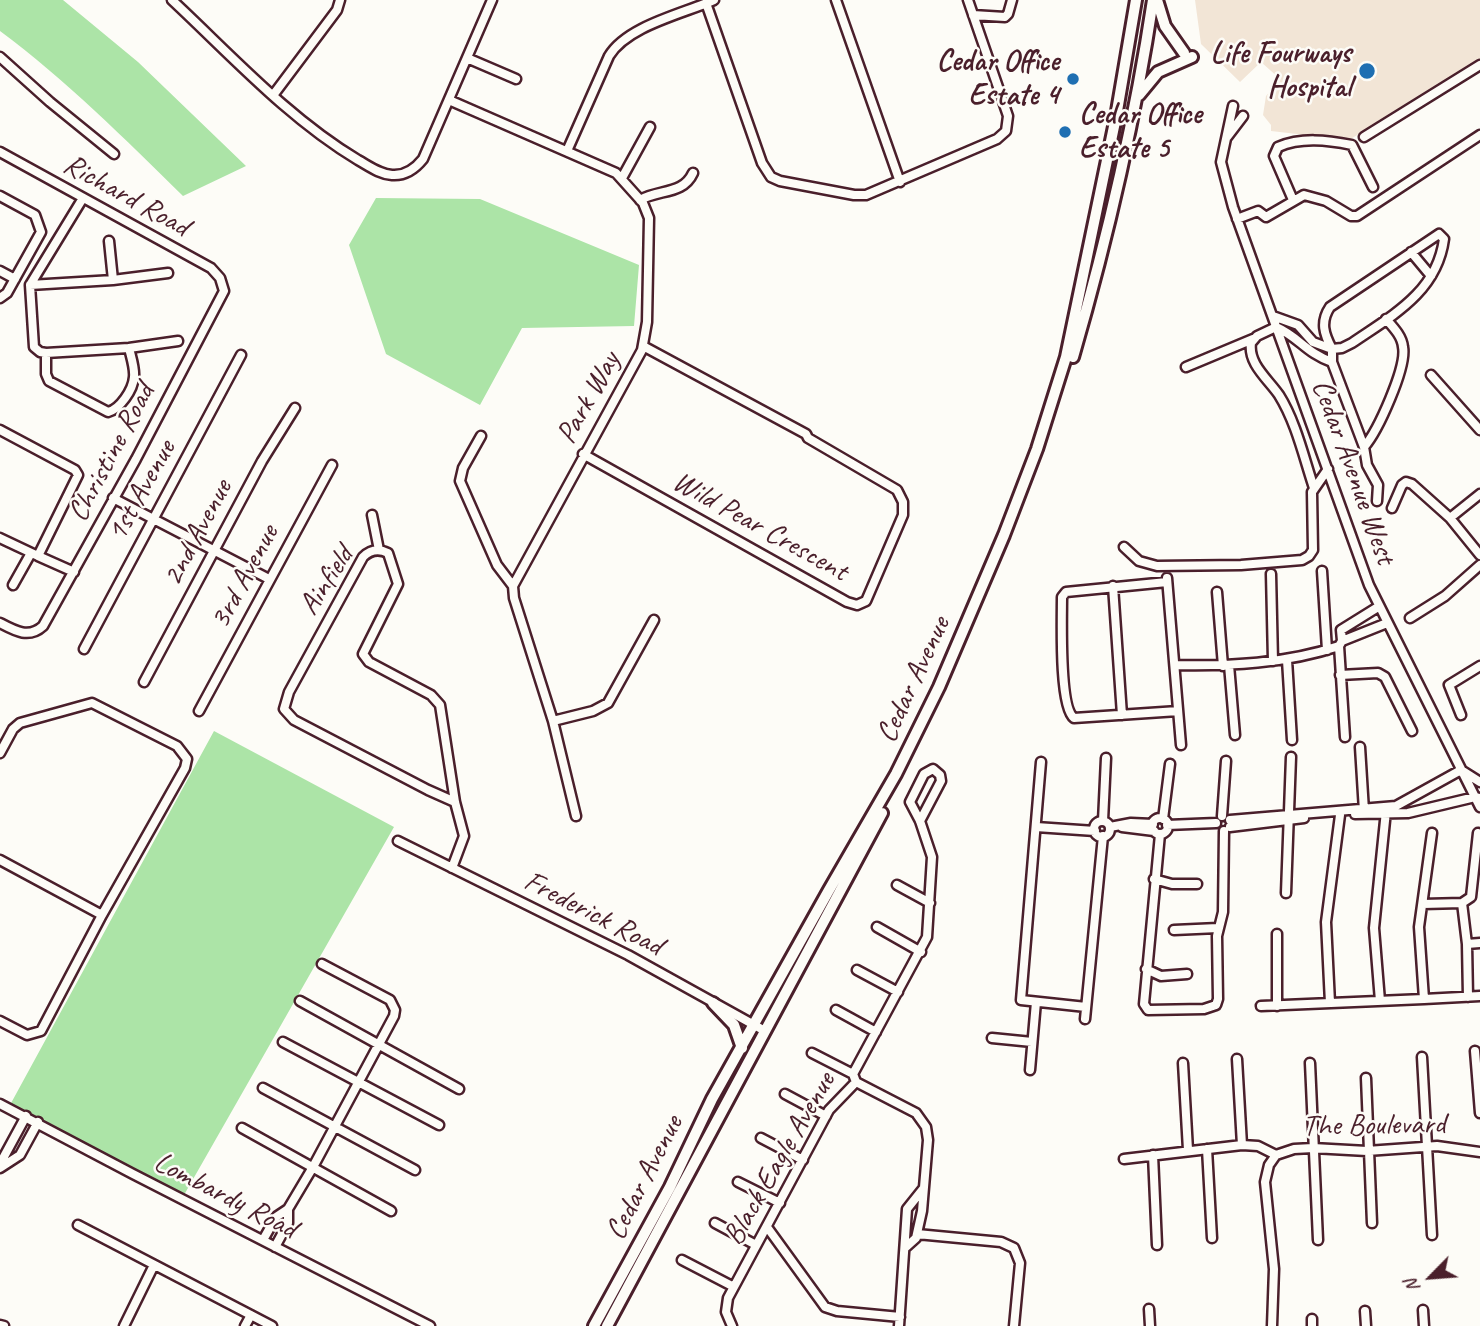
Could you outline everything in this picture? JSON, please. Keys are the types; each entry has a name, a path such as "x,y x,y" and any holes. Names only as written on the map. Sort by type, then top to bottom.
{"main road":[{"name":"Cedar Avenue","path":"607,1326 829,890 902,764 939,687 1023,488 1066,357 1116,117 1136,0"},
{"name":"Cedar Avenue","path":"594,1326 659,1210 712,1099 742,1048 760,1028 879,819 942,694 1009,540 1061,395 1096,278 1155,0"},
{"path":"1135,101 1158,72 1188,55 1165,26 1155,0"},
{"path":"713,1003 734,1025 742,1048"}],"street":[{"path":"172,0 314,131 373,169 390,175 405,174 423,159 492,0"},
{"path":"274,94 337,10 340,0"},
{"path":"836,0 900,182"},
{"path":"567,151 617,43 633,33 710,2 762,163 771,177 862,196 900,182 1001,137 1006,131 1008,116 968,0"},
{"path":"973,15 1005,17 1012,0"},
{"path":"0,57 114,154"},
{"path":"467,58 516,79"},
{"path":"1364,137 1480,65"},
{"name":"Park Way","path":"449,100 610,170 622,178 648,213 646,333 643,346 513,586"},
{"name":"Cedar Avenue West","path":"1233,106 1221,157 1222,170 1237,219 1378,607 1461,770 1478,797 1480,807"},
{"path":"1225,139 1243,116"},
{"path":"622,178 650,127"},
{"path":"1237,219 1258,211 1266,217 1304,195 1326,201 1351,216 1357,216 1480,135"},
{"path":"1293,200 1274,156 1278,146 1290,141 1303,139 1352,145 1373,187"},
{"name":"Richard Road","path":"0,152 211,268 223,286"},
{"path":"640,200 653,193 681,188 694,173"},
{"path":"0,196 35,215 41,232 7,293 0,298"},
{"path":"83,198 30,285 32,340 37,350 46,353 129,348 178,341"},
{"path":"1273,316 1298,326 1313,342 1332,349 1342,348 1420,293 1440,258 1443,236 1434,236 1411,251 1330,307 1325,315 1323,327 1332,349 1332,362 1364,447 1367,466 1378,485 1377,501"},
{"path":"109,241 113,280"},
{"path":"1411,251 1431,276"},
{"path":"0,271 15,279"},
{"path":"30,285 113,280 168,273"},
{"name":"Christine Road","path":"0,623 30,634 43,626 222,298 223,286"},
{"path":"1364,447 1383,419 1403,357 1402,341 1386,319"},
{"path":"1186,368 1276,327 1288,332 1310,352 1332,362"},
{"path":"1253,339 1250,348 1253,360 1283,403 1314,488"},
{"name":"Wild Pear Crescent","path":"583,454 847,602 864,604 869,597 903,515 901,495 892,486 643,346"},
{"path":"46,353 46,374 49,381 108,412 118,408 134,382 129,348"},
{"name":"1st Avenue","path":"84,649 241,355"},
{"path":"1431,375 1480,430"},
{"name":"2nd Avenue","path":"144,682 262,461 295,408"},
{"path":"0,429 75,470 78,475 34,554 13,585"},
{"path":"481,436 459,478 497,565 513,586 514,598 553,721 576,816"},
{"name":"3rd Avenue","path":"199,711 332,465"},
{"path":"1124,547 1139,561 1157,566 1241,565 1302,560 1310,556 1313,550 1314,488 1328,469"},
{"path":"1392,508 1402,485 1408,482 1451,519 1480,555"},
{"path":"1451,519 1480,494"},
{"path":"113,498 269,579"},
{"path":"372,515 379,550"},
{"path":"0,538 74,572"},
{"name":"Ainfield","path":"452,868 464,838 455,802 439,702 431,695 369,662 363,654 398,584 388,553 371,551 363,557 289,692 284,709 294,720 455,802"},
{"path":"1410,618 1445,596 1480,565"},
{"path":"1322,571 1327,650"},
{"path":"1270,574 1273,661"},
{"path":"1178,710 1073,719 1067,711 1063,672 1062,597 1071,590 1167,580 1181,745"},
{"path":"1113,586 1122,715"},
{"path":"1217,592 1236,735"},
{"path":"1345,737 1340,675 1341,631 1378,607"},
{"path":"553,721 593,711 608,704 654,620"},
{"path":"1175,665 1226,666 1287,660 1327,650 1387,624"},
{"path":"1287,660 1292,740"},
{"path":"1461,715 1449,685 1480,666"},
{"path":"1340,675 1378,673 1385,677 1412,731"},
{"path":"0,753 13,729 20,723 92,703 177,746 185,754 185,768 102,915 41,1031 27,1035 0,1021"},
{"path":"1360,747 1364,811"},
{"path":"1286,893 1291,757"},
{"path":"1036,827 1099,834 1109,832 1106,824 1106,758"},
{"path":"1226,761 1225,823 1223,912 1218,929 1218,999 1216,1005 1211,1008 1149,1010 1144,1004 1156,820 1225,823 1364,811 1416,811 1478,797"},
{"path":"1041,762 1021,1000 1086,1007"},
{"path":"1085,1019 1099,834 1096,824 1165,832 1170,764"},
{"name":"Black Eagle Avenue","path":"732,1326 725,1307 734,1287 826,1116 855,1078 876,1032 928,937 932,862 911,800 926,772 933,769 940,775 941,781 920,821"},
{"path":"1386,811 1461,770 1480,782"},
{"path":"1289,817 1364,811"},
{"path":"1380,1001 1374,928 1386,811"},
{"path":"1330,1003 1326,912 1340,815"},
{"path":"1424,999 1419,930 1432,833"},
{"path":"1423,904 1462,903 1468,900 1473,893 1478,833"},
{"name":"Frederick Road","path":"398,841 628,955 760,1028"},
{"path":"0,860 102,915"},
{"path":"1154,879 1172,884 1197,884"},
{"path":"897,885 930,903"},
{"path":"1462,903 1467,944 1468,997"},
{"path":"877,927 921,952"},
{"path":"1174,930 1218,929"},
{"path":"1277,934 1277,1006"},
{"path":"1467,944 1480,943"},
{"path":"263,1240 276,1217 288,1209 313,1167 394,1016 395,1010 390,1000 322,964"},
{"path":"1146,969 1161,976 1187,974"},
{"path":"857,970 898,992"},
{"path":"1261,1006 1480,996"},
{"path":"300,1001 459,1089"},
{"path":"1030,1070 1036,1002"},
{"path":"836,1010 876,1032"},
{"path":"992,1038 1032,1042"},
{"path":"283,1042 439,1125"},
{"path":"1475,1051 1480,1113"},
{"path":"812,1053 916,1113 922,1120 928,1136 924,1186 917,1234 906,1247"},
{"path":"1422,1057 1432,1235"},
{"path":"1237,1059 1242,1145"},
{"path":"1183,1063 1188,1150"},
{"path":"1310,1063 1318,1240"},
{"path":"1366,1078 1372,1223"},
{"path":"263,1088 415,1170"},
{"path":"785,1094 826,1116"},
{"name":"Lombardy Road","path":"0,1104 430,1326"},
{"path":"0,1166 26,1116"},
{"path":"0,1166 20,1155 38,1122"},
{"path":"242,1128 391,1210"},
{"path":"761,1138 803,1160"},
{"path":"1124,1159 1242,1145 1258,1146 1276,1155"},
{"name":"The Boulevard","path":"1272,1326 1273,1269 1265,1182 1269,1165 1276,1155 1294,1149 1367,1151 1428,1146 1480,1152"},
{"path":"1207,1149 1212,1238"},
{"path":"1153,1156 1157,1245"},
{"path":"738,1182 780,1203"},
{"path":"767,1227 825,1307 900,1321 907,1209 924,1186"},
{"path":"275,1248 288,1223 288,1209"},
{"path":"715,1223 756,1245"},
{"path":"78,1225 272,1326"},
{"path":"917,1234 1001,1242 1014,1248 1020,1259 1014,1326"},
{"path":"682,1260 734,1287"},
{"path":"124,1326 154,1265"},
{"path":"1149,1309 1150,1326"},
{"path":"1423,1310 1424,1326"},
{"path":"1366,1311 1366,1326"},
{"path":"245,1326 251,1315"}],"shaded area":[{"name":"Life Fourways Hospital","path":"1195,0 1480,0 1480,60 1349,140 1271,131 1271,125 1263,115 1266,96 1280,79 1261,62 1240,82 1201,44"}],"green space":[{"path":"0,0 63,0 138,62 246,166 183,196 72,90 0,31"},
{"path":"376,198 480,199 639,265 634,326 522,328 480,405 386,354 349,245"},
{"path":"214,731 394,827 184,1195 10,1105"}],"place":[{"name":"Life Fourways Hospital","path":"1367,71"},
{"name":"Cedar Office Estate 4","path":"1073,79"},
{"name":"Cedar Office Estate 5","path":"1065,132"}]}
